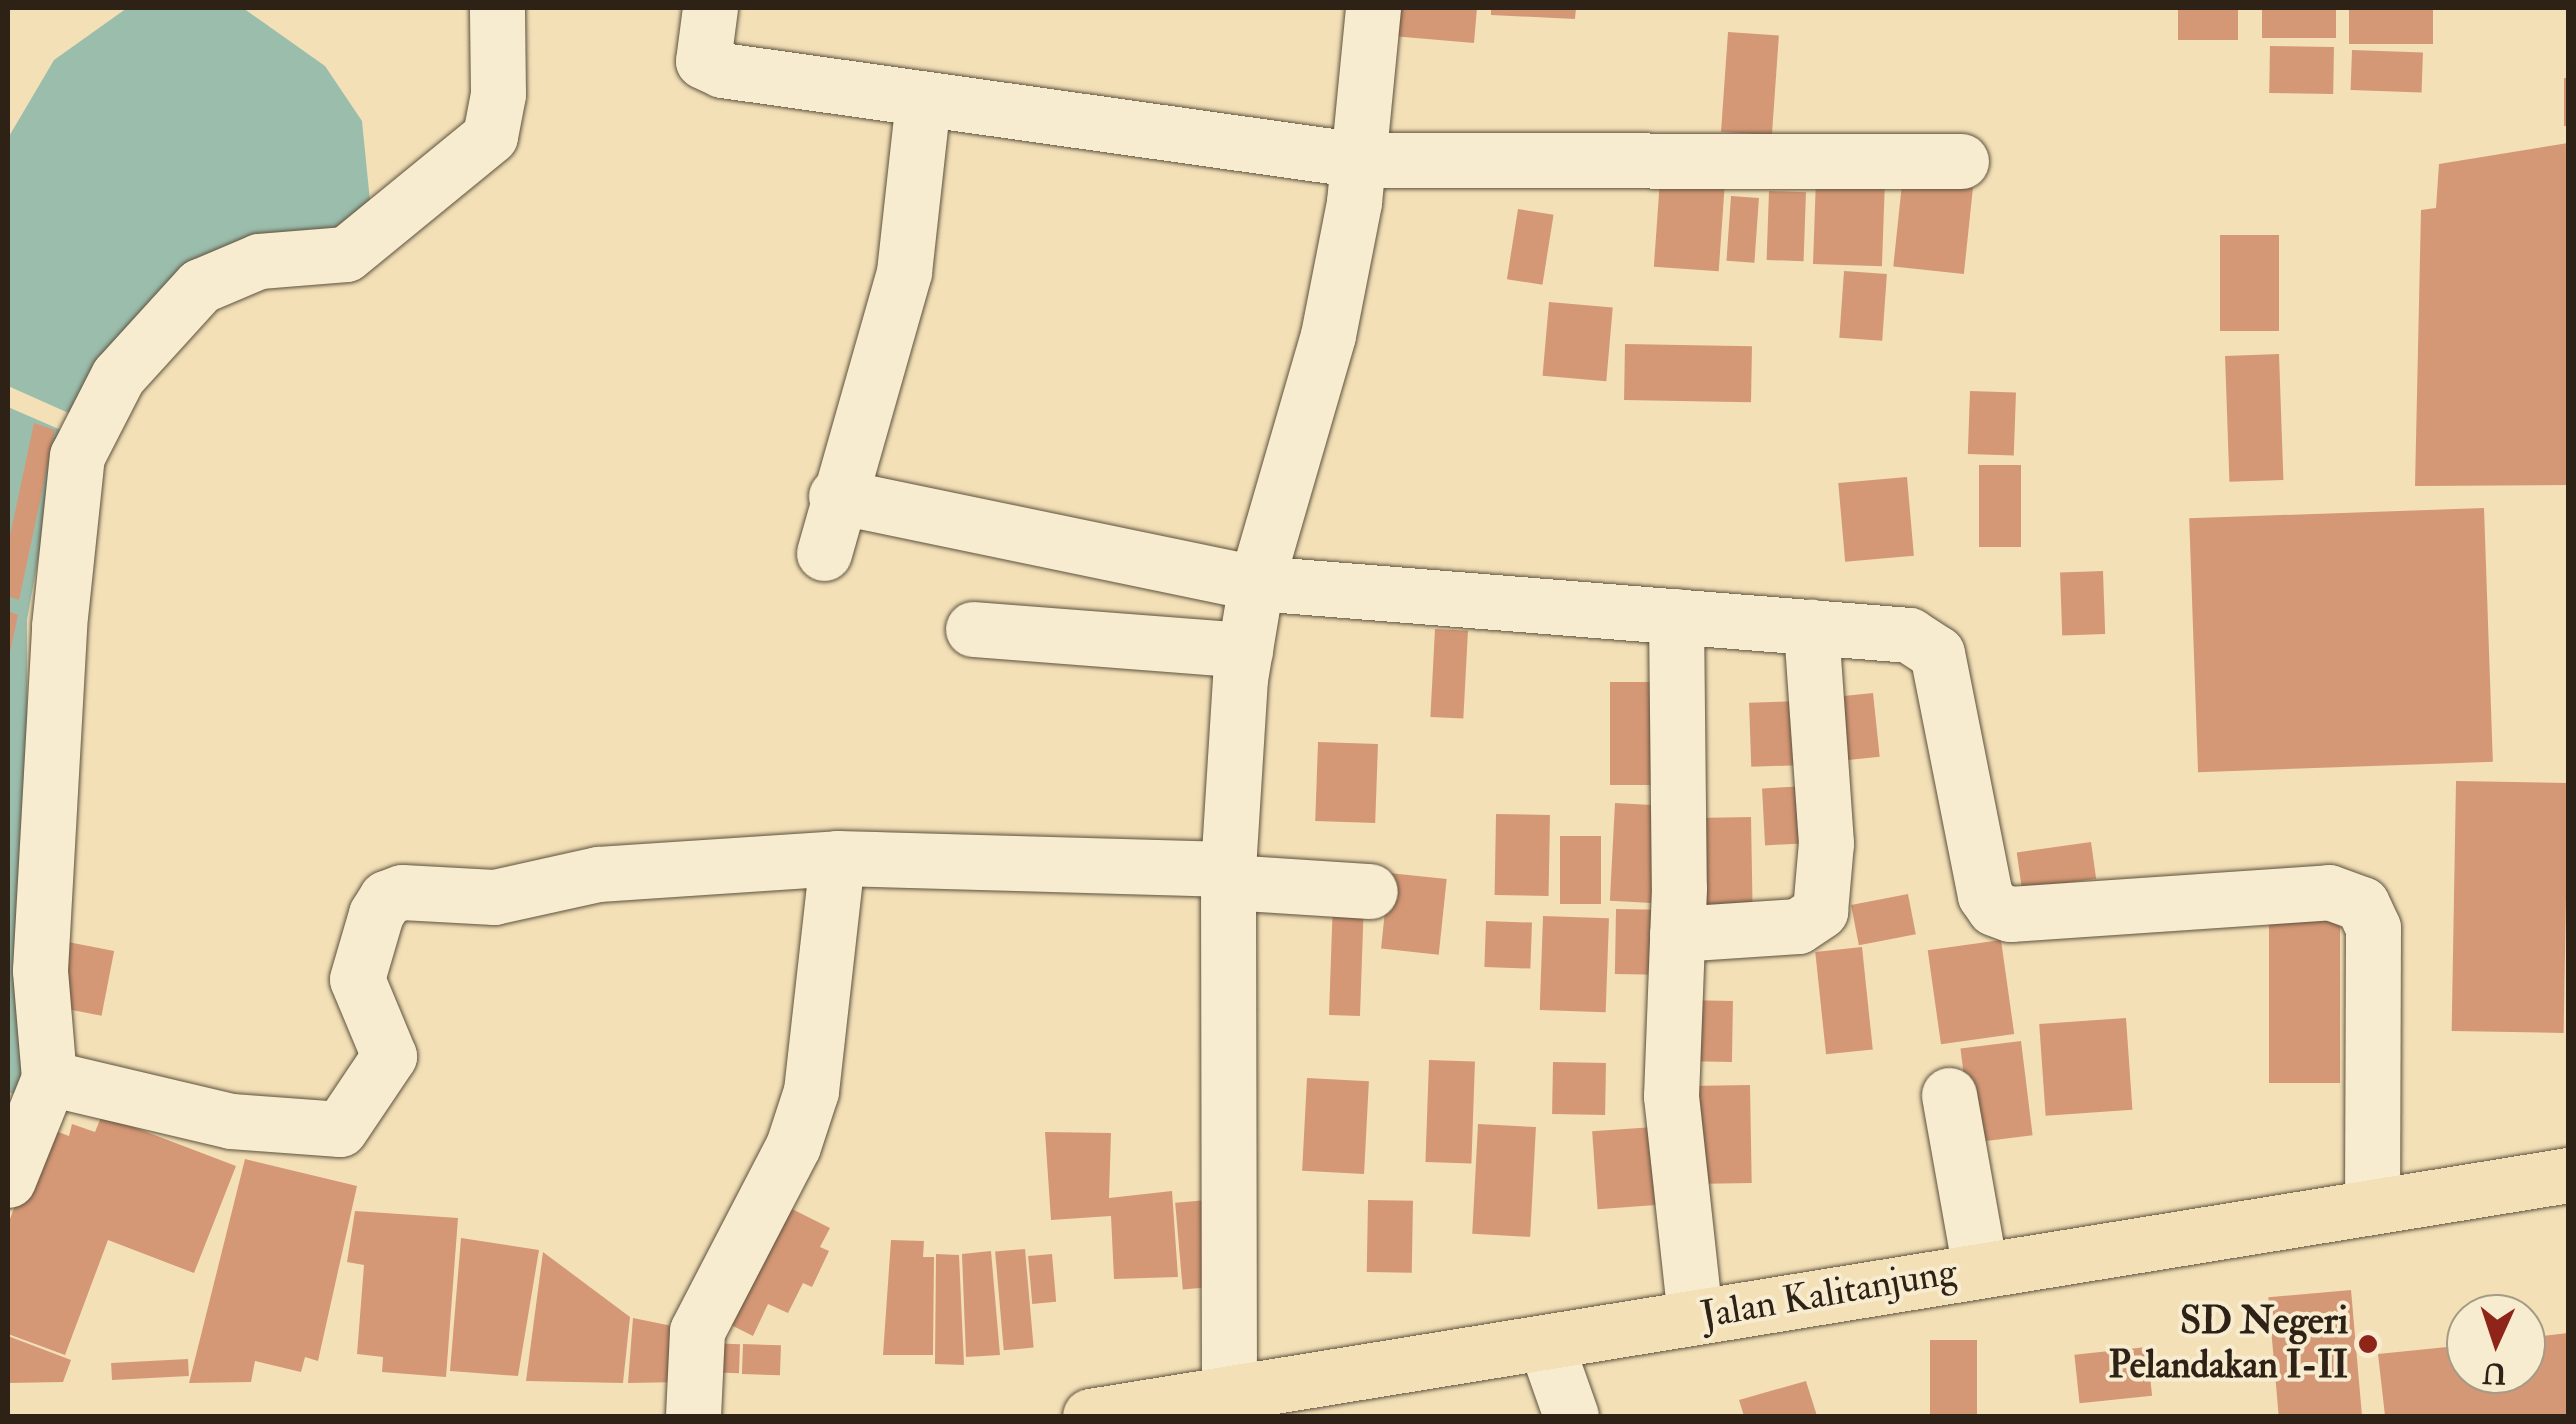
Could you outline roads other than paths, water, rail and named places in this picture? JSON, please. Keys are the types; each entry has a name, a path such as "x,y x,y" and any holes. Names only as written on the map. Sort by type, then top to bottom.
{"main road":[{"name":"Jalan Kalitanjung","path":"1090,1416 1166,1412 1980,1269 2568,1176"}],"street":[{"path":"8,1180 49,1078 40,970 59,626 77,456 118,376 200,286 259,261 346,254 490,136 498,94 497,8"},
{"path":"710,8 703,62 711,67 923,101 1360,160 1961,161"},
{"path":"1229,1398 1228,876 1245,650 1256,583 1328,334 1360,160 1373,8"},
{"path":"824,553 836,496 904,272 923,101"},
{"path":"836,496 1256,583 1908,635 1937,653 1985,895 1994,908 2010,914 2328,892 2362,904 2373,928 2372,1206"},
{"path":"1676,616 1677,934 1671,1096 1695,1317"},
{"path":"1677,934 1798,926 1820,911 1826,843 1812,627"},
{"path":"973,630 1245,650"},
{"path":"49,1078 230,1121 340,1129 390,1056 357,979 386,898 402,892 494,897 598,874 838,858 1228,876 1370,892"},
{"path":"693,1416 697,1331 793,1146 811,1091 838,858"},
{"path":"1949,1095 1980,1269"},
{"path":"1546,1345 1571,1416"}],"place":[{"name":"SD Negeri Pelandakan I-II","path":"2368,1344"}]}
